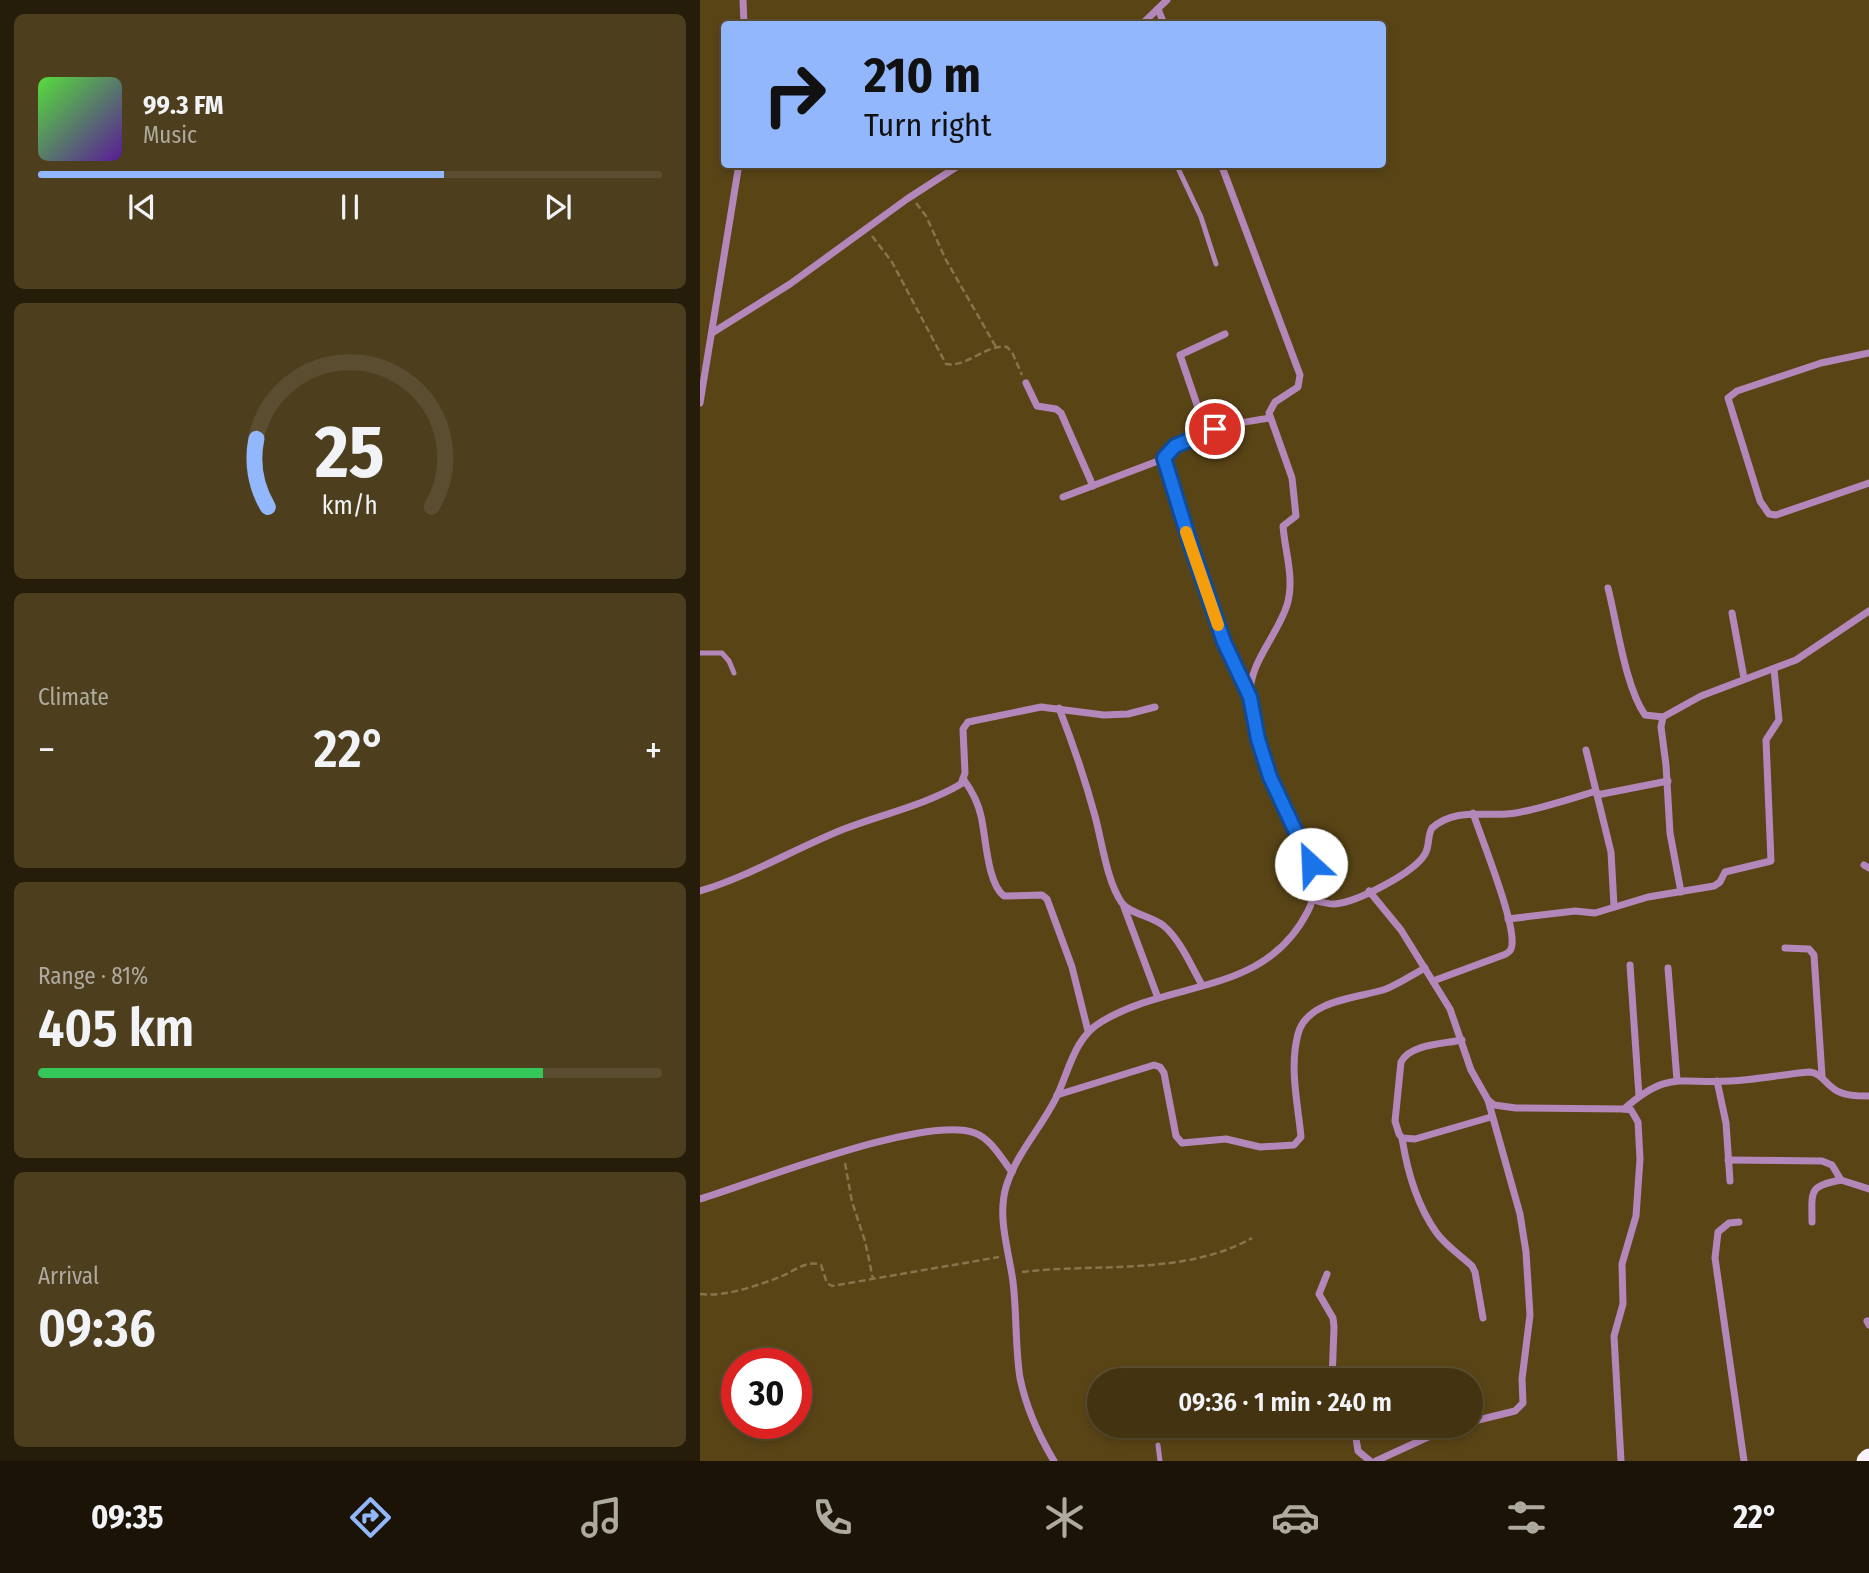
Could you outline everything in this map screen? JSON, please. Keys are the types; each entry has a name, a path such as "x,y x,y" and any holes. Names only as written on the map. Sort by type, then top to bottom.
{"street":[{"path":"743,0 744,21"},
{"path":"1145,21 1167,0"},
{"path":"1158,9 1163,21"},
{"path":"700,403 738,168"},
{"path":"712,333 790,284 907,199 955,168"},
{"path":"1222,168 1300,375 1298,387 1275,402 1271,408 1270,418 1292,478 1296,516 1283,527 1291,576 1287,605 1253,672 1250,697"},
{"path":"1206,431 1180,355 1225,334"},
{"path":"1869,353 1821,363 1737,391 1728,398 1760,500 1769,514 1776,515 1869,483"},
{"path":"1026,383 1037,406 1056,409 1061,413 1093,486"},
{"path":"1063,497 1164,458 1171,449 1206,431 1270,418"},
{"path":"1054,1461 1032,1418 1021,1379 1003,1205 1012,1172 1057,1095 1076,1048 1088,1031 1118,1013 1246,972 1274,956 1295,932 1313,900 1315,889 1311,864 1270,777 1258,739 1250,697 1224,642 1164,458"},
{"path":"1608,588 1639,704 1645,715 1663,717 1680,706 1807,653 1869,611"},
{"path":"1732,613 1744,678"},
{"path":"1508,919 1575,911 1595,913 1648,897 1714,886 1720,882 1725,872 1771,861 1766,740 1779,720 1774,669"},
{"path":"1088,1031 1072,967 1047,899 1042,895 1004,896 992,875 977,802 964,780 962,729 968,722 1041,707 1104,715 1128,714 1156,707"},
{"path":"1059,709 1088,792 1111,877 1158,998"},
{"path":"1663,717 1661,727 1668,781 1670,833 1681,892"},
{"path":"1586,750 1611,852 1614,906"},
{"path":"700,891 722,884 845,829 941,794 964,780"},
{"path":"1313,900 1332,904 1357,897 1420,861 1428,848 1429,833 1438,822 1452,816 1518,812 1596,793 1668,781"},
{"path":"1433,981 1506,954 1512,945 1508,919 1473,813"},
{"path":"1369,891 1391,914 1450,1009 1476,1082 1488,1100 1494,1105 1516,1108 1625,1109 1636,1115 1640,1143 1636,1216 1622,1264 1625,1295 1614,1336 1621,1461"},
{"path":"1124,905 1166,928 1202,985"},
{"path":"1785,948 1809,949 1814,955 1822,1076"},
{"path":"1630,965 1639,1096"},
{"path":"1057,1095 1154,1065 1160,1067 1164,1073 1176,1136 1182,1143 1226,1139 1261,1147 1294,1145 1301,1138 1294,1077 1301,1026 1315,1013 1337,1000 1384,989 1425,968"},
{"path":"1668,968 1677,1080"},
{"path":"1462,1040 1411,1051 1404,1056 1401,1062 1395,1121 1414,1186 1430,1223 1442,1240 1472,1266 1475,1272 1483,1318"},
{"path":"1625,1109 1654,1086 1677,1080 1717,1081 1810,1072 1822,1076 1839,1092 1869,1096"},
{"path":"1717,1081 1726,1123 1730,1181"},
{"path":"1483,1419 1515,1411 1523,1402 1522,1379 1530,1315 1526,1252 1520,1214 1488,1100"},
{"path":"1402,1138 1415,1139 1491,1117"},
{"path":"700,1199 843,1152 909,1135 956,1130 976,1133 988,1142 1012,1172"},
{"path":"1728,1160 1822,1161 1832,1165 1841,1180"},
{"path":"1812,1222 1812,1192 1821,1184 1841,1180 1869,1189"},
{"path":"1739,1222 1729,1223 1718,1232 1715,1258 1744,1461"},
{"path":"1326,1274 1319,1294 1333,1318 1332,1368"},
{"path":"1356,1438 1358,1451 1373,1461 1425,1438"}],"lane":[{"path":"1178,168 1201,216 1216,264"},
{"path":"700,653 722,653 734,673"},
{"path":"1158,1445 1160,1461"}],"path":[{"path":"907,199 914,201 926,216 946,260 996,348"},
{"path":"862,231 878,242 892,261 946,364 953,365 996,348 1007,347 1026,383"},
{"path":"843,1152 852,1202 865,1241 873,1279"},
{"path":"1012,1273 1054,1268 1161,1264 1217,1254 1252,1238"},
{"path":"700,1294 714,1295 737,1290 815,1263 821,1265 829,1285 1009,1256"}],"slow traffic":[{"path":"1186,532 1218,625"}],"route":[{"path":"1215,429 1175,446 1164,458 1224,642 1250,697 1263,758 1311,864"}]}
